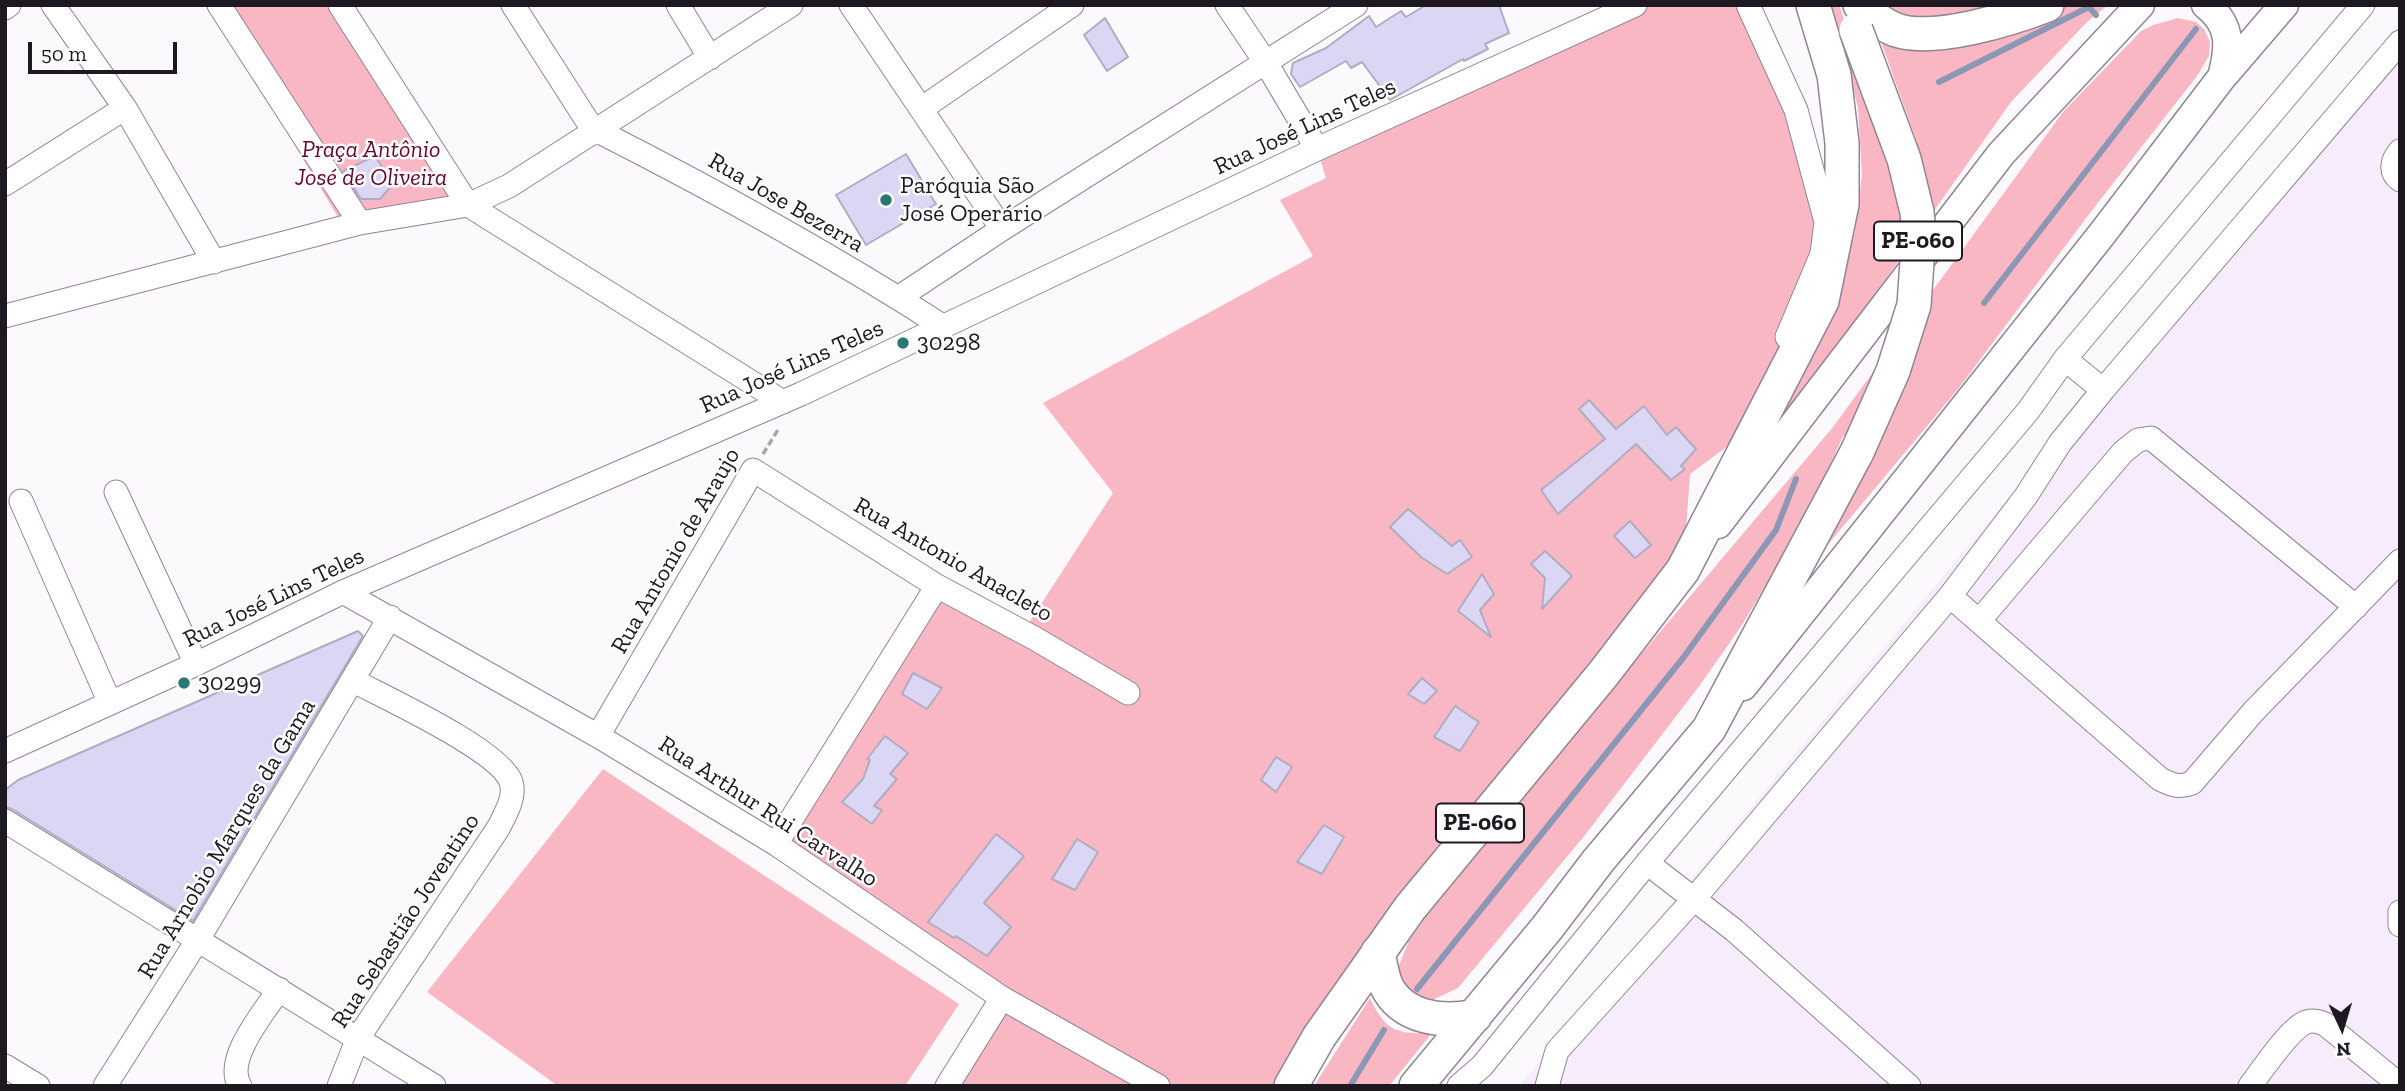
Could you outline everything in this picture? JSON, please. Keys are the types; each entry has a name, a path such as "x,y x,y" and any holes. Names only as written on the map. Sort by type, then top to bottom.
{"highway":[{"name":"PE-060","path":"1291,1086 1319,1037 1410,908 1604,673 1683,570 1822,301 1842,204 1842,143 1835,86 1813,5"},
{"path":"1854,14 1877,19 1897,30 1919,33 2001,21 2047,5"},
{"name":"PE-060","path":"1416,1086 1709,729 1857,452 1892,371 1914,305 1919,233 1917,212 1904,159 1854,14"},
{"path":"1378,952 1387,986 1407,1008 1440,1020 1475,1016"}],"main road":[{"path":"1683,570 2001,154 2140,5"},
{"path":"2206,5 2218,15 2228,40 2228,56 2222,77"},
{"path":"1709,729 2102,234 2222,77 2284,5"}],"street":[{"path":"53,5 125,108 214,262"},
{"path":"219,5 360,223"},
{"path":"340,5 468,205 783,401"},
{"path":"513,5 596,132"},
{"path":"678,5 710,58"},
{"path":"9,309 214,262 360,223 468,205 509,187 791,5"},
{"path":"851,5 1002,229"},
{"path":"921,109 1072,5"},
{"path":"1227,5 1266,63 1317,149"},
{"path":"898,298 1356,5"},
{"name":"Rua José Lins Teles","path":"5,751 196,664 343,592 783,401 1317,149 1635,5"},
{"path":"1748,5 1796,110 1826,222 1822,254 1780,354 1759,423"},
{"path":"1459,1086 1482,1066 1647,863 2028,411 2065,359 2363,5"},
{"path":"1547,1086 1557,1051 1695,899 1950,596 2026,496 2060,443 2103,390 2400,43"},
{"path":"5,184 125,108"},
{"name":"Rua Jose Bezerra","path":"596,132 719,193 944,327"},
{"path":"2400,151 2393,161 2393,168 2395,177 2400,180"},
{"path":"2065,359 2103,390"},
{"path":"1979,621 2123,452 2138,440 2151,438 2356,607"},
{"name":"Rua Antonio Anacleto","path":"753,470 937,586 1128,693"},
{"name":"Rua Antonio de Araujo","path":"598,736 753,470"},
{"path":"116,492 196,664"},
{"path":"21,502 110,703"},
{"path":"1950,596 2160,779 2183,787 2192,783 2253,712 2400,561"},
{"path":"776,844 937,586"},
{"name":"Rua Arthur Rui Carvalho","path":"343,592 598,736 776,844 1002,998 1158,1086"},
{"name":"Rua Arnobio Marques da Gama","path":"105,1086 197,941 390,617"},
{"name":"Rua Sebastião Joventino","path":"339,1086 358,1038 499,827 512,796 512,783 505,770 475,747 354,681"},
{"path":"5,821 434,1086"},
{"path":"1647,863 1755,947 1909,1086"},
{"path":"2400,912 2400,925"},
{"path":"240,1086 236,1079 235,1065 242,1047 279,989"},
{"path":"947,1086 1002,998"},
{"path":"2250,1086 2293,1032 2305,1021 2315,1020 2325,1024 2400,1085"},
{"path":"5,1066 38,1086"}],"path":[{"name":"Rua Antonio de Araujo","path":"753,470 780,426"}],"shaded area":[{"path":"2400,27 2400,1086 1519,1086"}],"green space":[{"name":"Praça Antônio José de Oliveira","path":"210,5 334,5 462,205 344,227"},
{"path":"1635,5 1744,5 1796,141 1842,204 1759,423 1690,474 1683,570 1294,1086 1158,1086 776,843 936,589 1023,632 1113,493 1043,403 1313,256 1280,200 1326,178 1317,149"},
{"path":"1831,5 1839,5 1891,152 1917,142 1876,28 2029,23 2064,5 2108,5 2088,21 2011,102 1769,444 1825,321 1855,232 1862,175 1858,108"},
{"path":"1847,5 2035,5 1955,24"},
{"path":"2178,18 2196,22 2204,29 2210,42 2209,56 2197,76 1958,389 1815,560 1884,422 1843,436 1819,490 1740,628 1700,685 1585,835 1458,988 1424,1004 1400,988 1397,970 1409,941 1454,876 1833,427 2063,112 2141,31"},
{"path":"603,769 959,1004 905,1086 558,1086 427,992"},
{"path":"1370,998 1382,1018 1394,1029 1410,1033 1432,1033 1389,1086 1314,1086"},
{"path":"1004,1011 1137,1086 958,1086"}],"building":[{"path":"1426,5 1499,5 1509,33 1485,44 1488,49 1464,61 1463,59 1390,100 1362,62 1351,68 1346,61 1300,87 1291,74 1293,63 1326,48 1369,16 1376,27 1401,11 1406,17"},
{"path":"1105,18 1128,57 1107,71 1084,35"},
{"name":"Paróquia São José Operário","path":"906,154 936,204 866,245 836,195"},
{"path":"375,156 393,184 380,199 361,199 343,171"},
{"path":"1589,400 1616,429 1644,406 1667,435 1676,427 1696,449 1681,466 1685,469 1671,480 1636,444 1558,514 1541,490 1605,439 1579,409"},
{"path":"1408,509 1452,546 1460,540 1472,557 1447,574 1421,557 1390,527"},
{"path":"1630,521 1651,545 1635,558 1614,536"},
{"path":"1545,551 1572,576 1542,609 1545,578 1531,564"},
{"path":"1482,574 1494,594 1480,610 1491,637 1458,611"},
{"path":"358,631 363,636 193,921 5,807 5,790 18,780"},
{"path":"913,673 942,688 927,709 902,694"},
{"path":"1422,678 1437,691 1424,704 1408,694"},
{"path":"1455,706 1479,722 1460,751 1434,737"},
{"path":"885,736 908,753 890,774 897,779 874,806 882,810 872,824 842,802 863,779 870,760 867,759"},
{"path":"1276,757 1292,767 1276,792 1261,780"},
{"path":"1324,825 1344,837 1322,874 1297,862"},
{"path":"996,834 1024,856 984,903 1011,927 987,956 928,922"},
{"path":"1077,839 1098,852 1075,890 1052,879"}],"waterway":[{"path":"1939,82 2089,7 2096,15"},
{"path":"1984,303 2196,29"},
{"path":"1417,989 1683,658 1776,530 1796,479"},
{"path":"1350,1086 1384,1030"}],"place":[{"name":"Paróquia São José Operário","path":"886,200"},
{"name":"30298","path":"903,343"},
{"name":"30299","path":"184,683"}]}
